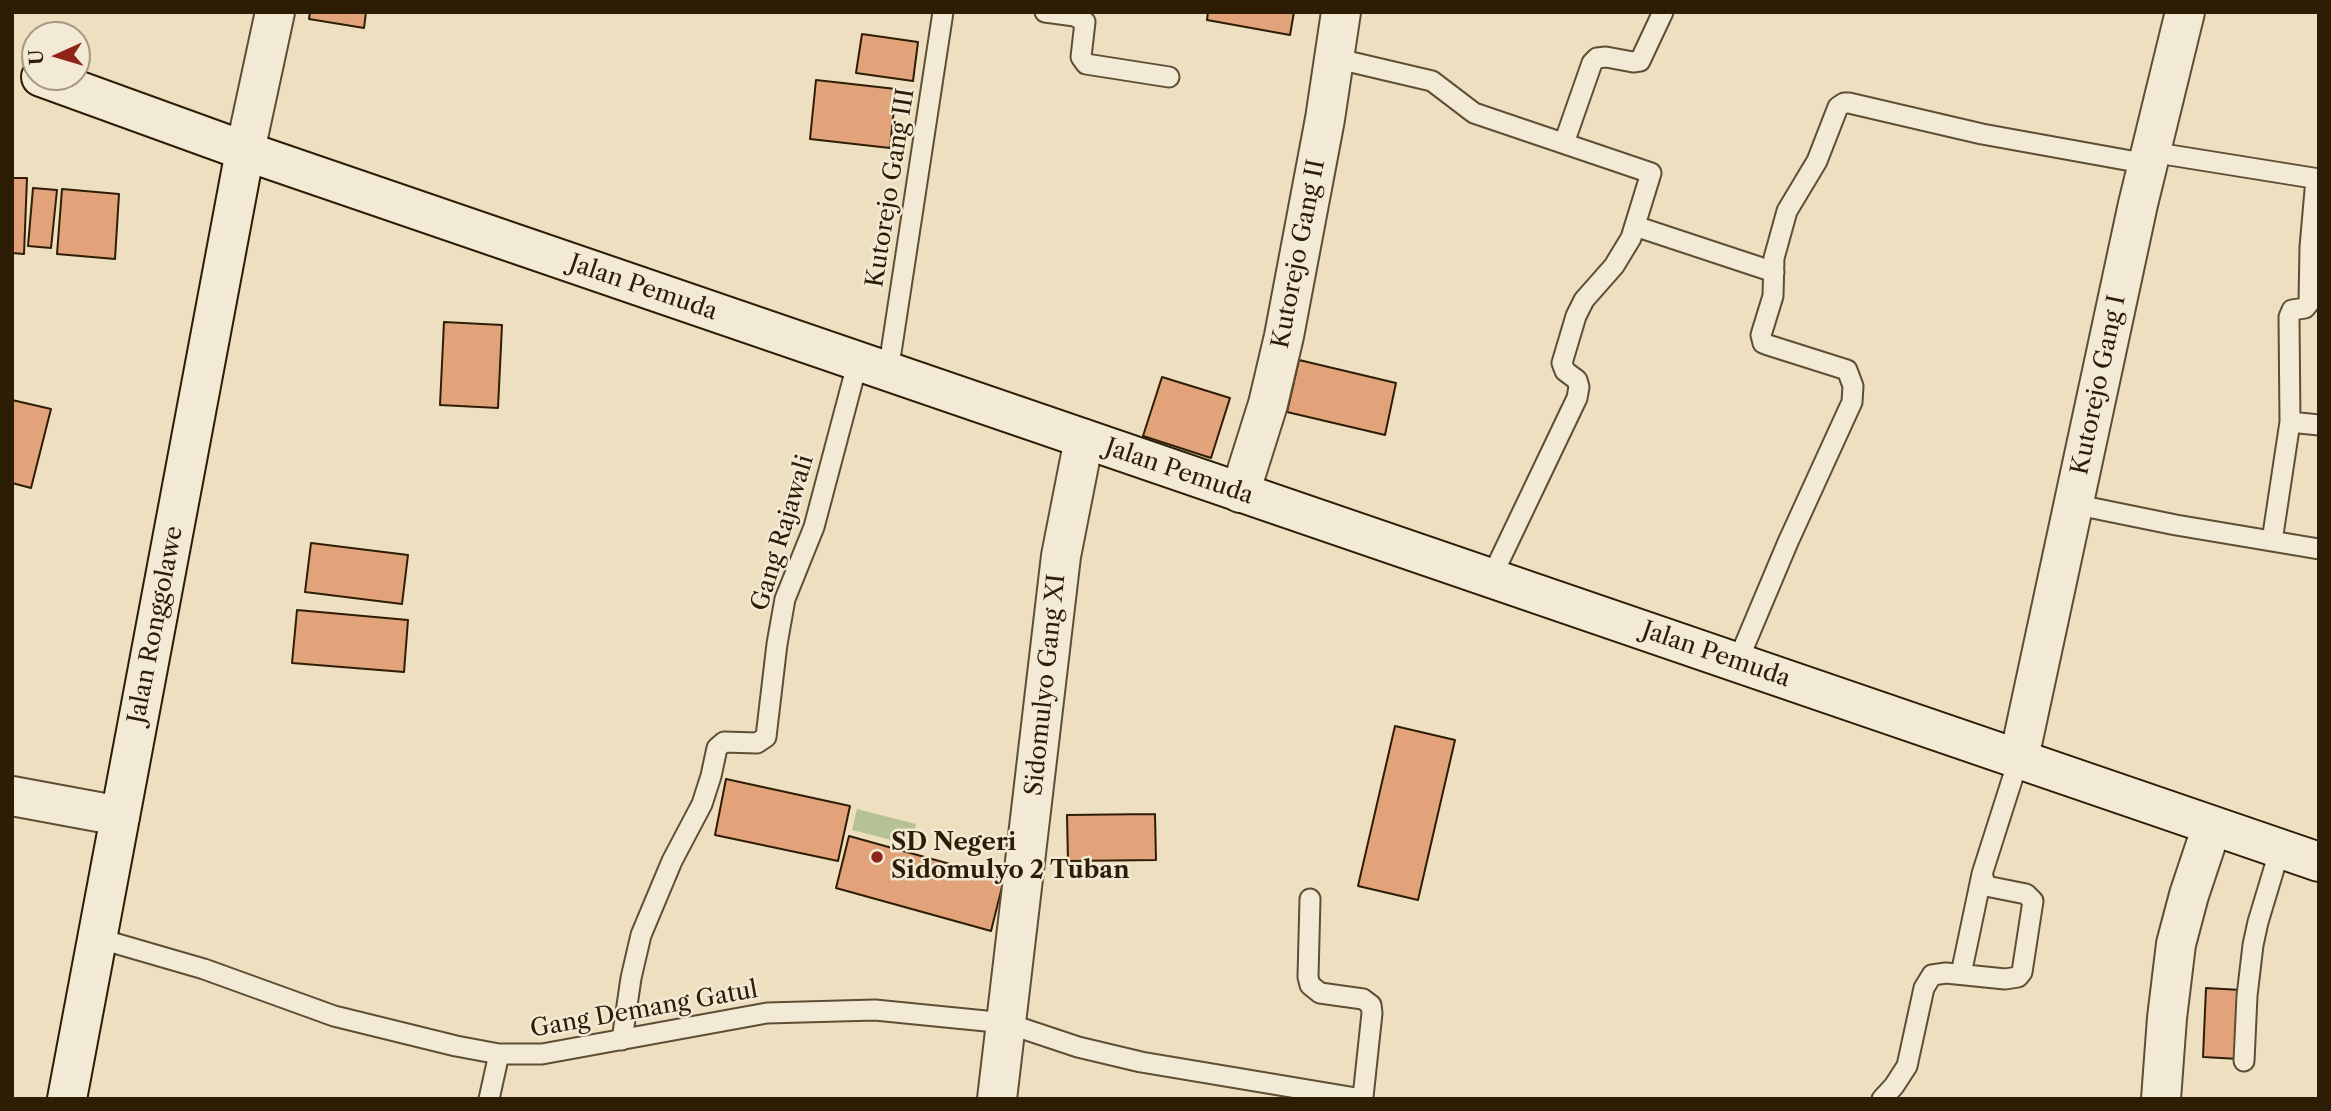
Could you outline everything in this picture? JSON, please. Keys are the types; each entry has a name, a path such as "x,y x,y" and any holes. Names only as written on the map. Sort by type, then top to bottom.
{"main road":[{"name":"Jalan Ronggolawe","path":"67,1099 245,151 275,12"},
{"name":"Kutorejo Gang II","path":"1240,493 1268,404 1281,349 1302,244 1341,12"},
{"name":"Kutorejo Gang I","path":"2019,758 2073,504 2185,12"},
{"name":"Jalan Pemuda","path":"80,91 245,151 2319,862"},
{"name":"Sidomulyo Gang XI","path":"996,1099 1060,556 1084,439"},
{"path":"12,796 120,816"},
{"path":"2161,1099 2176,944 2185,906 2212,825"}],"lane":[{"name":"Kutorejo Gang III","path":"873,366 943,12"},
{"path":"1045,12 1075,16 1085,22 1081,57 1086,64 1169,77"},
{"path":"1564,143 1592,63 1597,58 1606,57 1640,61 1662,12"},
{"path":"1334,58 1432,81 1474,113 1651,173 1635,226 1621,257 1595,284 1576,316 1562,363 1565,371 1577,380 1577,398 1491,578"},
{"path":"1737,663 1788,542 1839,434 1853,395 1852,380 1847,370 1768,345 1761,340 1773,296 1775,251 1790,205 1817,161 1835,113 1844,103 1982,134 2317,179 2309,247 2309,303 2305,309 2292,310 2289,317 2290,422 2272,541"},
{"path":"1635,226 1774,272"},
{"name":"Gang Rajawali","path":"622,1040 631,978 641,935 672,861 702,804 717,748 724,743 757,743 766,737 776,644 785,599 873,366"},
{"path":"2290,422 2319,425"},
{"path":"2073,504 2132,517 2319,549"},
{"path":"1961,974 1982,874 2019,758"},
{"path":"2244,1061 2253,945 2280,849"},
{"path":"1882,1099 1907,1066 1927,981 1937,974 2013,978 2018,977 2025,965 2034,901 2026,894 1986,886 1982,874"},
{"path":"1310,899 1310,985 1320,993 1363,999 1371,1004 1362,1098"},
{"name":"Gang Demang Gatul","path":"97,938 204,969 334,1016 499,1054 542,1054 747,1016 824,1011 911,1012 1006,1023 1078,1047 1141,1062 1362,1098"},
{"path":"489,1099 499,1054"}],"green space":[{"path":"857,809 916,824 911,845 852,830"}],"building":[{"path":"310,12 366,12 364,28 309,19"},
{"path":"1208,12 1294,12 1290,35 1207,20"},
{"path":"862,34 918,42 913,81 856,73"},
{"path":"816,80 896,89 890,148 810,139"},
{"path":"12,178 27,178 24,254 12,253"},
{"path":"33,188 57,190 51,248 28,246"},
{"path":"62,189 119,194 115,259 57,254"},
{"path":"444,322 502,325 498,408 440,405"},
{"path":"1299,360 1396,383 1385,435 1287,412"},
{"path":"1162,377 1230,398 1211,458 1143,436"},
{"path":"12,400 51,409 31,488 12,483"},
{"path":"311,543 408,555 402,604 305,592"},
{"path":"297,610 408,620 404,672 292,663"},
{"path":"1395,726 1455,740 1418,900 1358,886"},
{"path":"726,779 850,806 838,861 715,835"},
{"path":"1155,814 1156,860 1068,861 1067,815"},
{"path":"849,836 1004,879 991,931 836,888"},
{"path":"2206,988 2241,990 2239,1059 2203,1057"}],"place":[{"name":"SD Negeri Sidomulyo 2 Tuban","path":"877,857"}]}
